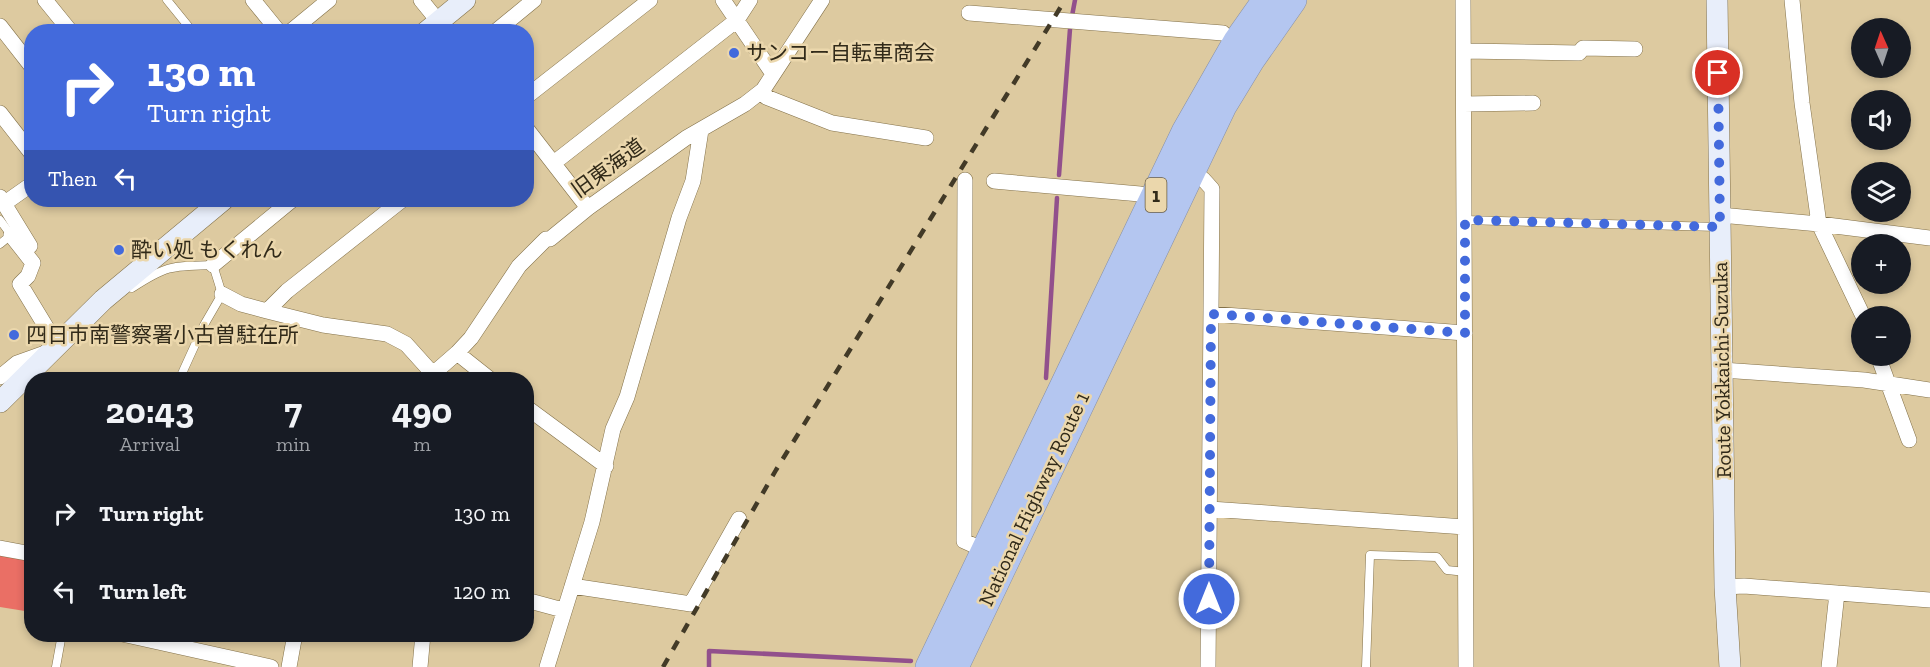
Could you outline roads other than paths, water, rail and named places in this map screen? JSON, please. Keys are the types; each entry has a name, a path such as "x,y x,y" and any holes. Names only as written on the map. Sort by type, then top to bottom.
{"highway":[{"name":"1","path":"1059,399 1058,383 1140,194 1194,82 1246,0"},
{"name":"1","path":"1059,399 1185,132 1237,41 1266,0"},
{"name":"1","path":"1113,331 1223,106 1251,60 1293,0"},
{"name":"1","path":"1113,331 1127,324 1203,179 1276,50 1313,0"},
{"name":"National Highway Route 1","path":"955,667 1113,331"},
{"name":"National Highway Route 1","path":"929,667 1059,399"}],"main road":[{"path":"441,24 465,0"},
{"name":"Route Yokkaichi-Suzuka","path":"1717,0 1725,587 1730,667"},
{"path":"30,372 103,300 214,207"},
{"path":"0,402 24,378"}],"street":[{"path":"45,0 64,24"},
{"path":"253,0 272,24"},
{"path":"300,24 329,0"},
{"path":"420,0 435,24"},
{"path":"505,24 534,0"},
{"path":"534,91 650,0"},
{"path":"723,0 773,74"},
{"path":"555,162 737,20 750,0"},
{"name":"旧東海道","path":"436,372 457,353 519,266 546,239 550,239 588,208 763,90 822,0"},
{"path":"1463,0 1466,667"},
{"path":"1792,0 1802,103 1819,224 1858,306"},
{"path":"969,13 1223,33"},
{"path":"0,26 24,57"},
{"path":"1464,51 1579,53 1583,48 1635,49"},
{"path":"763,90 766,97 832,123 926,138"},
{"path":"1464,104 1533,104"},
{"path":"0,113 24,140"},
{"path":"547,667 606,466 613,429 627,397 679,218 693,181 701,130"},
{"path":"534,137 588,208"},
{"path":"1203,179 1212,189 1208,667"},
{"path":"965,180 964,541 984,550"},
{"path":"994,181 1140,194"},
{"path":"24,188 2,200 42,266"},
{"path":"213,266 284,207"},
{"path":"267,311 287,291 393,207"},
{"path":"1720,221 1819,224 1930,238"},
{"path":"0,377 17,363 54,348 20,284 28,276 33,263 6,239"},
{"path":"222,294 241,304 323,325 387,334 406,344 426,372"},
{"path":"1211,314 1465,333"},
{"path":"457,353 481,372"},
{"path":"1882,366 1909,440"},
{"path":"1722,370 1863,381 1930,390"},
{"path":"534,413 606,466"},
{"path":"1210,508 1465,527"},
{"path":"572,586 691,604 739,519"},
{"path":"0,548 24,552"},
{"path":"1725,587 1930,600"},
{"path":"1829,667 1837,593"},
{"path":"534,602 563,610"},
{"path":"158,642 272,667"},
{"path":"290,667 294,642"},
{"path":"420,667 422,642"}],"lane":[{"path":"167,0 186,24"},
{"path":"0,220 6,239"},
{"path":"1465,220 1720,221"},
{"path":"103,300 129,290 160,270 178,266 213,266 222,294 204,325 183,372"},
{"path":"1366,667 1370,555 1437,557 1447,570 1466,572"},
{"path":"56,667 61,642"}],"waterway":[{"path":"1072,16 1075,0"},
{"path":"1059,175 1070,29"},
{"path":"1046,378 1057,198"},
{"path":"709,667 709,651 911,661"}],"railway":[{"path":"663,667 776,470 1065,0"}],"place":[{"name":"サンコー自転車商会","path":"734,53"},
{"name":"酔い処 もくれん","path":"119,250"},
{"name":"四日市南警察署小古曽駐在所","path":"14,335"}]}
